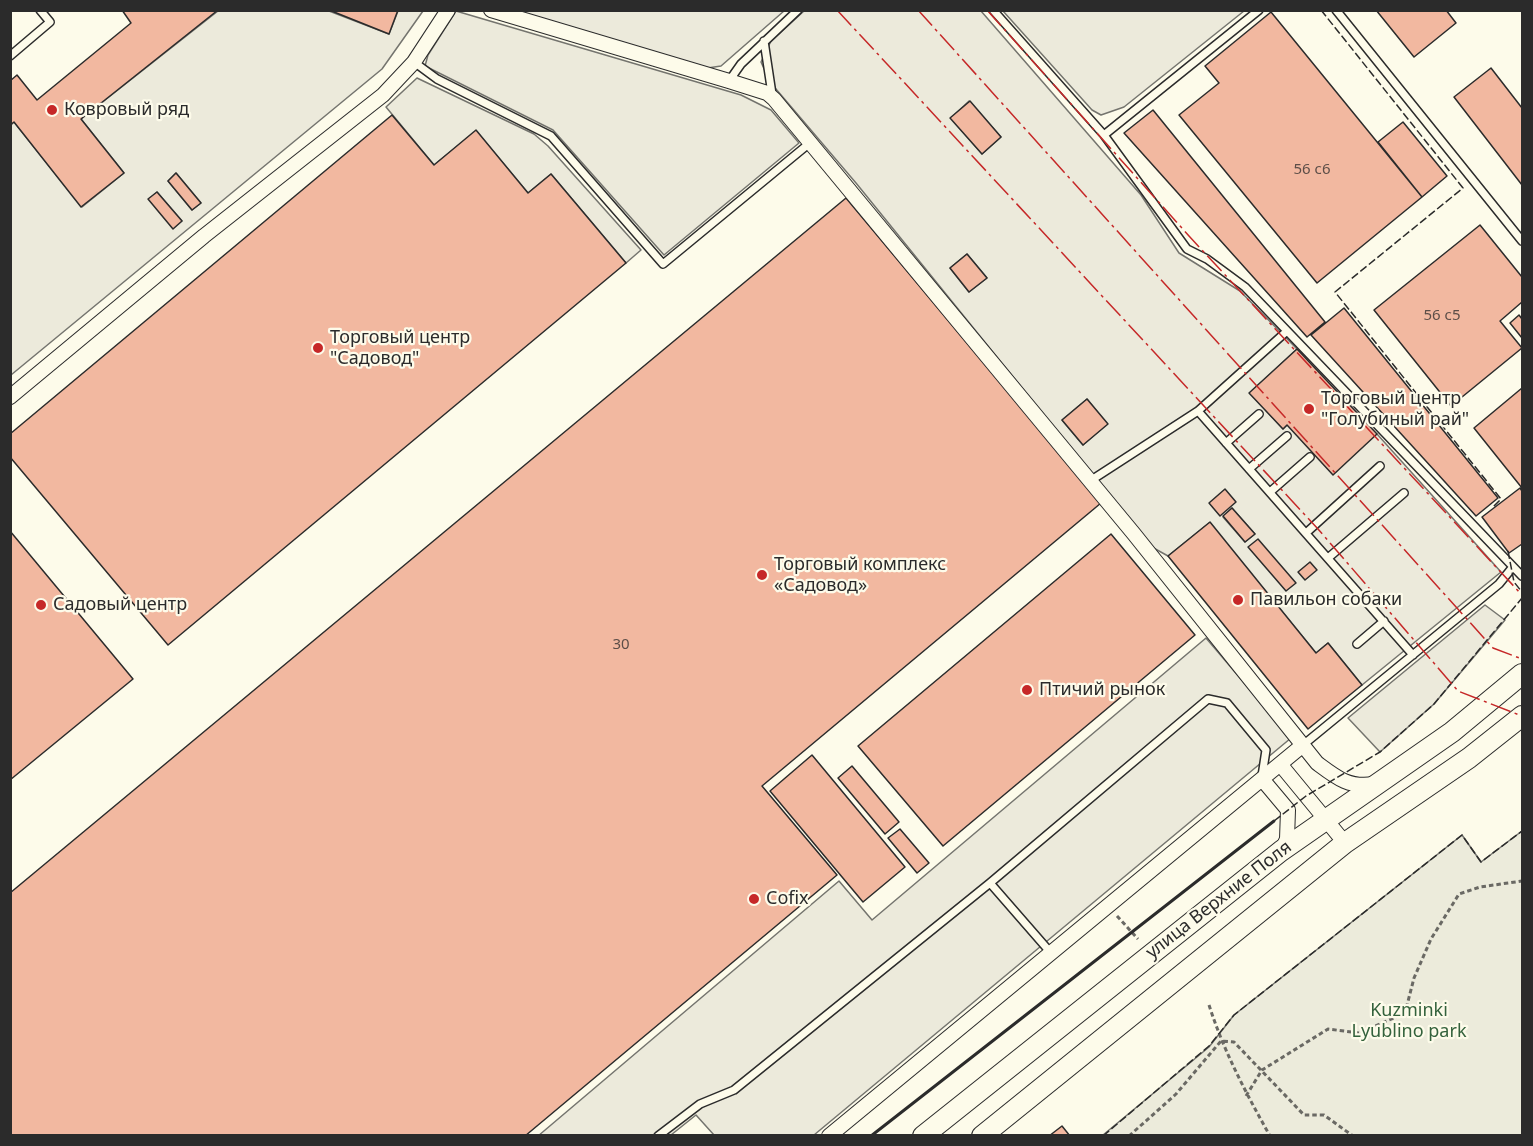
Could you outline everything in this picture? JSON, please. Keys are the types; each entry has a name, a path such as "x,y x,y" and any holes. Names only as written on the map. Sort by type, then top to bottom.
{"main road":[{"name":"улица Верхние Поля","path":"923,1136 1281,851 1452,732 1522,674"},
{"name":"улица Верхние Поля","path":"989,1132 1345,843 1469,759 1522,716"}],"street":[{"path":"10,397 204,236 366,108 414,62 448,10"},
{"path":"498,12 729,81 767,93 774,99 1090,481 1317,763 1342,782 1357,787 1380,783"},
{"path":"829,1136 1303,745"},
{"path":"1280,764 1345,843"},
{"path":"1262,779 1288,810 1287,839 1281,851"}],"lane":[{"path":"10,56 50,22 40,10"},
{"path":"729,81 741,64 798,10"},
{"path":"993,10 1104,135 1187,249 1207,259 1245,287 1522,576"},
{"path":"1104,135 1259,10"},
{"path":"1335,10 1522,241"},
{"path":"764,41 765,60 774,99"},
{"path":"414,62 436,79 551,136 663,264 811,142"},
{"path":"1090,481 1198,411 1287,331"},
{"path":"1198,411 1413,655"},
{"path":"1226,443 1259,414"},
{"path":"1249,469 1287,436"},
{"path":"1270,492 1310,457"},
{"path":"1306,533 1380,466"},
{"path":"1328,558 1404,493"},
{"path":"1303,745 1499,584 1512,568"},
{"path":"1358,644 1384,621"},
{"path":"658,1136 700,1104 734,1090 990,883 1208,699 1227,702 1266,750 1262,779"},
{"path":"990,883 1051,952"}],"path":[{"path":"1246,1096 1262,1070 1328,1029 1359,1033 1405,1013 1414,978 1431,939 1459,894 1480,887 1522,881"},
{"path":"1108,906 1138,939"},
{"path":"1209,1005 1221,1041 1246,1096 1270,1136"},
{"path":"1221,1041 1234,1042 1304,1115 1324,1115 1353,1136"},
{"path":"1129,1136 1176,1094 1221,1041"}],"green space":[{"name":"Kuzminki Lyublino park","path":"1522,831 1522,1135 1103,1135 1209,1047 1234,1015 1462,835 1481,862"}],"shaded area":[{"path":"218,11 329,11 389,34 398,11 423,11 382,69 11,375 11,125 14,122 82,207 124,173 81,119","holes":["176,173 201,203 192,210 168,181","157,192 182,221 173,228 149,199"]},
{"path":"456,11 741,95 771,110 799,143 664,255 553,130 425,66 428,55"},
{"path":"512,11 784,11 721,66 701,69"},
{"path":"804,11 981,11 1141,195 1179,253 1240,291 1297,349 1250,393 1283,429 1287,425 1377,434 1501,572 1362,685 1328,643 1316,653 1209,523 1168,556 1150,546 856,183 770,82 761,62 771,41","holes":["969,101 1001,137 982,154 951,118","967,254 987,278 969,292 950,268","1087,399 1107,424 1083,445 1062,420","1232,508 1255,534 1245,542 1223,517"]},
{"path":"1003,11 1244,11 1124,107 1101,115 1092,110"},
{"path":"417,78 534,134 548,146 641,250 626,263 551,174 528,193 476,131 434,165 386,107"},
{"path":"1485,605 1505,620 1434,704 1380,752 1348,718"},
{"path":"1206,638 1291,738 814,1135 714,1135 696,1115 671,1135 538,1136 839,881 872,920"}],"building":[{"name":"Ковровый ряд","path":"122,10 218,10 81,119 124,173 81,207 14,122 10,125 10,81 17,75 37,100 131,23"},
{"path":"329,10 398,10 389,34"},
{"path":"1376,10 1446,10 1456,23 1414,57"},
{"path":"1271,12 1422,197 1317,283 1179,115 1219,83 1205,66"},
{"path":"1491,68 1522,108 1522,185 1454,97"},
{"path":"970,101 1001,137 982,154 950,118"},
{"path":"1153,110 1325,322 1307,337 1124,133"},
{"name":"Торговый центр \"Садовод\"","path":"392,115 434,165 476,130 528,193 551,174 626,263 168,645 10,457 10,434"},
{"path":"1403,122 1447,176 1422,197 1378,142"},
{"path":"176,173 201,203 192,210 168,181"},
{"path":"157,192 182,221 173,229 148,199"},
{"path":"846,198 1101,503 762,786 837,875 525,1136 10,1136 10,893"},
{"path":"1480,225 1522,277 1522,302 1500,321 1522,348 1451,406 1374,310"},
{"path":"967,254 987,278 969,292 950,268"},
{"path":"1344,308 1498,498 1476,516 1311,335"},
{"path":"1519,315 1522,319 1522,338 1510,323"},
{"name":"Торговый центр \"Голубиный рай\"","path":"1297,349 1377,434 1333,475 1287,425 1283,429 1249,393"},
{"path":"1522,388 1522,488 1474,428"},
{"path":"1087,399 1108,424 1083,445 1062,420"},
{"path":"1520,488 1522,491 1522,544 1509,553 1482,517"},
{"path":"1225,489 1236,502 1220,516 1209,503"},
{"path":"1232,508 1255,534 1245,542 1223,516"},
{"name":"Павильон собаки","path":"1210,522 1316,653 1328,643 1362,685 1308,729 1168,556"},
{"name":"Садовый центр","path":"10,531 133,679 10,780"},
{"name":"Птичий рынок","path":"1111,534 1195,635 943,846 858,746"},
{"path":"1258,539 1296,583 1286,591 1248,547"},
{"path":"1310,562 1317,570 1305,580 1298,572"},
{"path":"812,755 905,867 863,902 770,791"},
{"path":"852,766 899,822 885,834 838,778"},
{"path":"900,829 929,863 917,873 888,838"},
{"path":"1062,1126 1070,1136 1049,1136"}],"fence":[{"path":"1321,10 1463,188 1335,292 1501,499 1493,507"},
{"path":"1508,551 1514,582 1522,592"},
{"path":"1274,821 1306,796 1380,752 1434,704 1522,598"},
{"path":"1103,1136 1209,1046 1234,1015 1462,835 1481,862 1522,831"}],"wall":[{"path":"871,1136 1274,821"}],"power":[{"path":"837,10 1318,529 1458,691 1522,716"},
{"path":"918,10 1493,648 1522,659"},
{"path":"987,10 1189,236 1522,595"}],"place":[{"name":"Ковровый ряд","path":"52,110"},
{"name":"Торговый центр \"Садовод\"","path":"318,348"},
{"name":"Торговый центр \"Голубиный рай\"","path":"1309,409"},
{"name":"Торговый комплекс «Садовод»","path":"762,575"},
{"name":"Павильон собаки","path":"1238,600"},
{"name":"Садовый центр","path":"41,605"},
{"name":"Птичий рынок","path":"1027,690"},
{"name":"Cofix","path":"754,899"}]}
